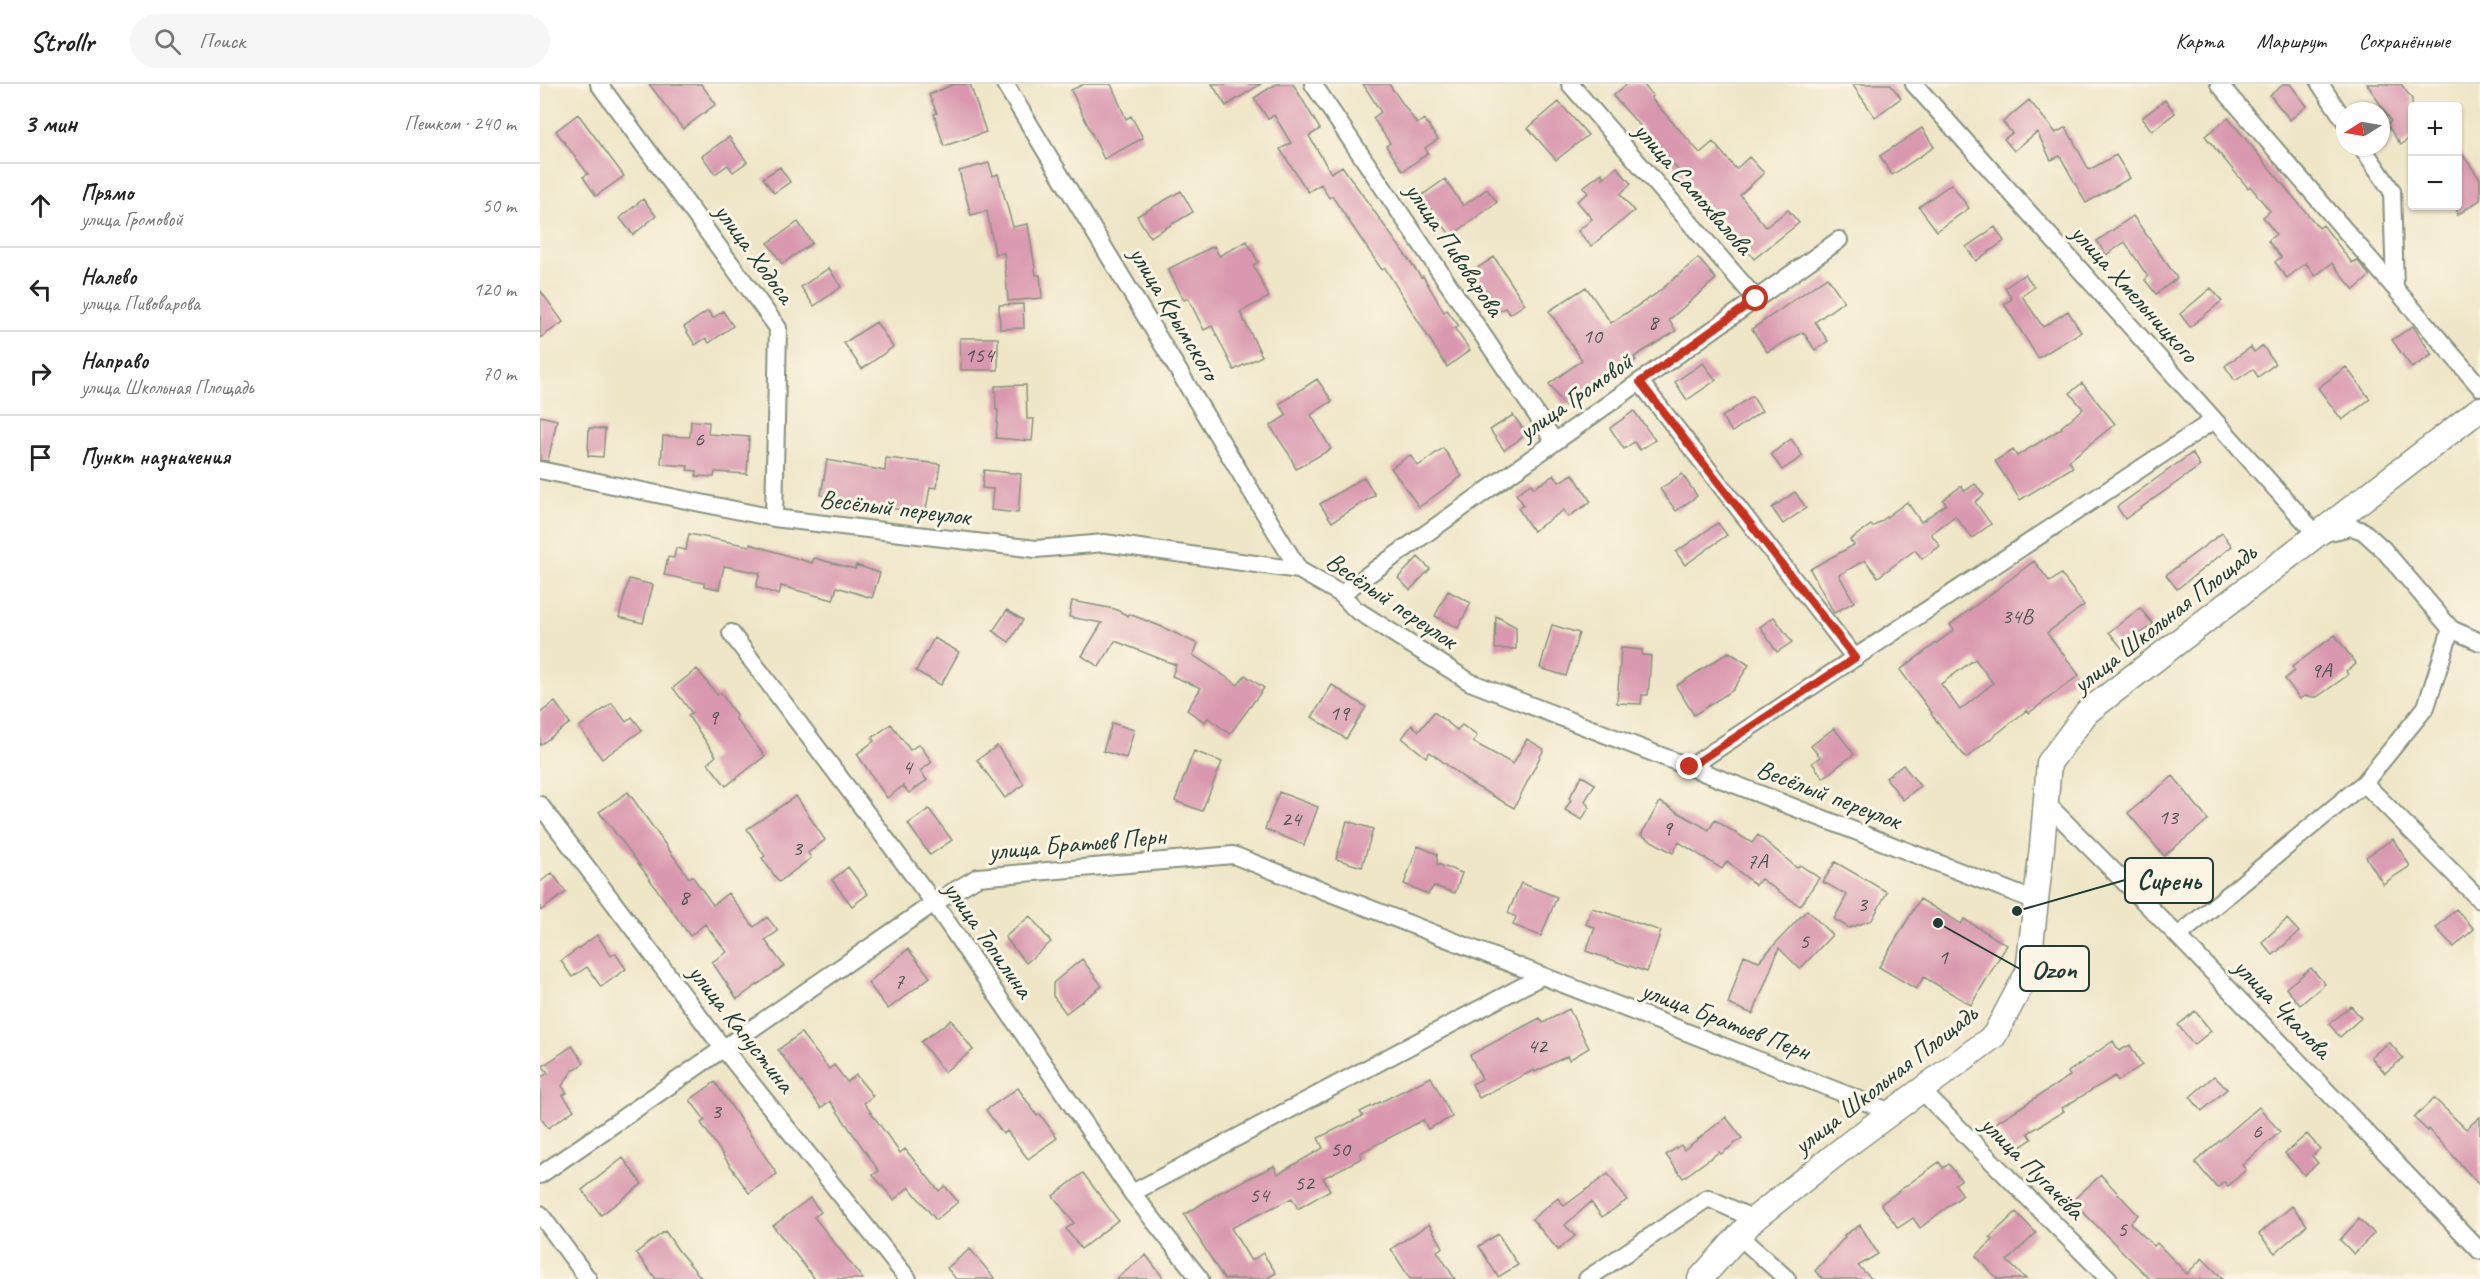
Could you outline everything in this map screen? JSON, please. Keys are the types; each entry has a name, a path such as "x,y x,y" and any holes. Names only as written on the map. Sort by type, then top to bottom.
{"main road":[{"name":"улица Школьная Площадь","path":"1700,1279 1746,1228 1891,1112 1994,1036 2028,972 2049,763 2087,712 2480,409"}],"street":[{"name":"улица Ходоса","path":"599,84 778,328 774,518"},
{"name":"улица Крымского","path":"1005,84 1299,570"},
{"name":"улица Пивоварова","path":"1313,84 1555,442"},
{"name":"улица Самохвалова","path":"1570,84 1756,299"},
{"name":"улица Хмельницкого","path":"1914,84 2317,535"},
{"path":"2219,84 2480,387"},
{"path":"2319,84 2336,108"},
{"path":"2368,156 2392,191 2395,288"},
{"name":"улица Громовой","path":"1341,594 1839,240"},
{"path":"1640,382 1855,658"},
{"path":"1690,767 2214,420"},
{"name":"Весёлый переулок","path":"540,470 774,518 1036,549 1104,543 1299,570 1341,594 1355,609 1470,682 2036,901"},
{"path":"2317,535 2351,527 2363,531 2382,549 2451,629 2480,642"},
{"path":"2178,936 2364,783 2426,707 2451,629"},
{"name":"улица Топилина","path":"731,633 934,903 1132,1193 1200,1279"},
{"path":"2364,783 2480,900"},
{"name":"улица Чкалова","path":"2046,803 2178,936 2480,1251"},
{"name":"улица Капустина","path":"540,805 723,1048 908,1279"},
{"name":"улица Братьев Перн","path":"540,1175 934,903 978,877 1233,855 1891,1112"},
{"path":"1132,1193 1542,976"},
{"name":"улица Пугачёва","path":"1922,1090 2109,1279"},
{"path":"1587,1279 1708,1198 1746,1228 1786,1279"},
{"path":"540,1214 588,1279"}],"building":[{"path":"649,84 701,84 716,104 683,129"},
{"path":"954,84 970,84 986,132 944,146 934,114 937,113 929,95"},
{"path":"1084,84 1111,84 1126,119 1131,116 1143,138 1104,159 1071,90"},
{"path":"1212,84 1261,84 1226,106"},
{"path":"1276,84 1293,84 1320,129 1309,136 1331,173 1342,166 1421,277 1423,276 1444,312 1447,310 1459,326 1455,329 1470,350 1447,367 1385,268 1382,270 1332,196 1329,198 1321,184 1308,192 1280,149 1291,143 1274,115 1268,119 1254,98"},
{"path":"1363,84 1389,84 1417,124 1424,119 1438,139 1425,148 1428,153 1403,171 1386,146 1390,143 1373,118 1381,112"},
{"path":"1627,84 1643,84 1653,96 1651,98 1700,153 1713,142 1736,169 1749,157 1764,173 1740,195 1766,227 1788,210 1799,223 1754,259 1719,215 1716,217 1661,149 1613,96"},
{"path":"1852,84 1890,84 1901,98 1875,117"},
{"path":"2284,84 2290,84 2307,106 2290,120 2270,95"},
{"path":"2367,84 2401,84 2412,99 2412,102 2408,102 2408,139 2401,145 2390,129 2390,102 2379,102"},
{"path":"2029,100 2056,133 2066,127 2089,170 2116,155 2130,178 2086,203 2060,156 2051,160 2037,132 2014,151 2004,139 2012,133 2003,122"},
{"path":"2165,100 2175,113 2152,131 2142,118"},
{"path":"1559,102 1588,135 1556,160 1528,128"},
{"path":"578,114 624,176 596,196 583,177 588,174 556,131"},
{"path":"2228,118 2319,228 2323,225 2352,263 2357,260 2370,276 2354,290 2332,263 2315,276 2306,263 2287,278 2275,262 2281,257 2268,241 2276,234 2263,217 2270,211 2205,136"},
{"path":"1922,128 1934,147 1892,175 1880,156"},
{"path":"729,137 747,162 733,172 728,165 715,174 702,156"},
{"path":"2462,154 2480,179 2480,200 2457,215 2457,210 2462,210"},
{"path":"989,163 993,176 998,174 1013,227 1028,224 1036,275 1040,275 1042,298 1008,301 1004,253 995,254 987,211 971,215 959,171"},
{"path":"780,167 790,182 774,193 763,178"},
{"path":"1617,167 1631,184 1620,194 1634,211 1591,246 1578,231 1592,219 1577,201 1588,193 1583,187 1602,173 1603,178"},
{"path":"1445,179 1463,206 1487,189 1497,202 1451,236 1421,196"},
{"path":"1951,184 1969,208 1937,231 1919,207"},
{"path":"1181,191 1193,212 1150,237 1137,216"},
{"path":"643,199 656,216 633,235 620,218"},
{"path":"2133,216 2177,278 2156,294 2145,280 2148,277 2125,242 2106,255 2097,241"},
{"path":"798,222 812,243 782,264 768,243"},
{"path":"1995,227 2004,241 1976,261 1966,247"},
{"path":"1247,241 1258,262 1253,265 1269,297 1240,312 1262,356 1234,370 1212,326 1204,330 1188,298 1184,300 1168,269 1214,246 1219,256"},
{"path":"1494,257 1525,304 1510,314 1505,308 1499,311 1471,272"},
{"path":"1698,258 1716,279 1669,320 1676,331 1634,357 1636,360 1599,385 1597,382 1564,406 1549,384 1582,360 1549,311 1586,287 1611,323 1656,294"},
{"path":"829,268 841,287 814,306 801,287"},
{"path":"2025,274 2034,287 2022,296 2043,327 2068,311 2081,332 2038,358 2004,304 2012,299 2005,288"},
{"path":"1827,277 1844,301 1815,322 1828,341 1815,350 1803,332 1767,352 1752,329"},
{"path":"2211,288 2222,301 2190,327 2180,314"},
{"path":"540,290 563,322 540,338"},
{"path":"1023,304 1024,328 1000,329 999,305"},
{"path":"708,311 713,318 723,311 733,326 709,343 706,338 695,345 684,327"},
{"path":"876,322 893,347 862,369 844,343"},
{"path":"2413,326 2432,355 2412,368 2392,340"},
{"path":"960,338 998,338 998,370 961,370"},
{"path":"2263,346 2275,364 2258,377 2253,369 2235,381 2225,366 2251,347 2254,352"},
{"path":"1703,363 1716,380 1687,400 1675,382"},
{"path":"2346,367 2370,399 2342,420 2318,388"},
{"path":"1317,379 1332,401 1311,415 1331,449 1296,469 1270,426 1287,415 1279,404"},
{"path":"2082,383 2115,424 2069,461 2073,467 2020,500 1995,461 2013,450 2017,456 2062,428 2083,409 2070,393"},
{"path":"1026,385 1027,419 1034,419 1032,441 996,438 998,410 996,410 995,386"},
{"path":"1752,396 1762,411 1732,432 1722,417"},
{"path":"1634,411 1655,440 1640,450 1634,442 1624,449 1610,428"},
{"path":"1513,415 1527,434 1504,450 1490,430"},
{"path":"540,416 557,420 548,461 540,460"},
{"path":"691,421 709,422 708,434 749,437 747,474 715,472 714,477 696,476 697,471 687,470 688,466 661,464 663,436 690,437"},
{"path":"589,428 605,429 603,457 588,456"},
{"path":"1791,439 1803,456 1782,470 1771,454"},
{"path":"1443,448 1462,476 1419,507 1391,468 1410,455 1418,466"},
{"path":"2192,453 2200,466 2125,519 2117,507"},
{"path":"886,458 940,464 937,488 930,487 925,515 905,512 906,510 865,506 865,503 821,495 827,460 885,471"},
{"path":"984,470 1021,474 1018,513 991,510 993,489 982,488"},
{"path":"1573,474 1591,502 1568,517 1564,510 1533,531 1518,508 1524,505 1516,494 1531,484 1534,488 1554,475 1559,482"},
{"path":"1682,474 1697,496 1676,511 1660,489"},
{"path":"1364,477 1375,495 1332,522 1320,504"},
{"path":"1975,484 1984,495 1975,502 1991,524 1972,538 1955,516 1931,534 1940,546 1922,559 1915,550 1878,577 1865,560 1839,575 1854,602 1834,613 1810,569 1854,545 1850,540 1871,525 1873,527 1907,502 1921,522 1946,504 1943,500 1961,486 1965,491"},
{"path":"1795,492 1806,508 1783,524 1772,508"},
{"path":"1718,523 1727,535 1685,565 1676,552"},
{"path":"2222,533 2232,546 2177,589 2166,575"},
{"path":"689,534 749,546 750,544 812,563 814,558 855,569 856,565 880,573 872,598 837,587 833,600 781,586 779,595 756,587 760,573 724,566 719,589 704,586 704,583 664,575 668,557 674,558 676,548 686,550"},
{"path":"1418,557 1430,569 1410,590 1398,578"},
{"path":"2034,561 2050,582 2061,574 2084,605 2047,633 2079,675 2029,713 2027,710 1966,758 1900,670 1954,630 1950,625","holes":["1975,659 1993,683 1960,710 1941,684"]},
{"path":"629,579 653,585 643,623 619,617"},
{"path":"1448,591 1471,603 1458,628 1435,616"},
{"path":"1072,601 1115,609 1128,616 1129,614 1160,626 1198,644 1193,655 1238,685 1245,675 1264,688 1230,734 1208,718 1205,722 1187,710 1201,688 1172,676 1176,665 1115,641 1099,667 1082,656 1102,623 1069,617"},
{"path":"2140,608 2153,624 2122,648 2109,632"},
{"path":"1007,610 1023,620 1009,642 993,631"},
{"path":"1496,616 1516,627 1516,649 1495,649"},
{"path":"1774,617 1792,642 1777,652 1760,627"},
{"path":"1552,625 1579,633 1566,676 1540,668"},
{"path":"2335,635 2356,664 2346,671 2348,675 2317,697 2304,696 2300,699 2285,679 2295,671 2292,667"},
{"path":"934,638 959,652 941,685 916,671"},
{"path":"1621,648 1642,650 1642,655 1651,656 1648,695 1642,695 1641,704 1617,703"},
{"path":"1729,652 1749,665 1733,690 1694,715 1676,686"},
{"path":"697,669 717,695 721,693 737,717 735,718 765,756 726,786 708,763 716,756 688,716 692,713 673,688"},
{"path":"1332,685 1366,707 1346,739 1312,717"},
{"path":"555,702 570,723 540,745 540,713"},
{"path":"612,703 626,722 632,717 642,730 602,759 579,727"},
{"path":"1434,712 1457,730 1462,725 1477,736 1473,742 1513,764 1527,739 1544,749 1514,808 1472,784 1430,752 1426,757 1402,738 1412,725 1419,731"},
{"path":"1112,723 1134,730 1126,758 1103,751"},
{"path":"891,724 910,750 919,744 932,762 920,771 927,780 909,793 903,786 887,798 857,754 874,741 872,738"},
{"path":"1834,728 1854,754 1823,778 1812,763 1820,757 1811,746"},
{"path":"997,746 1024,784 1005,798 977,760"},
{"path":"1194,751 1222,762 1202,811 1175,801"},
{"path":"1903,765 1920,786 1903,800 1886,778"},
{"path":"1582,776 1595,784 1585,801 1589,807 1582,820 1565,810"},
{"path":"2173,776 2208,820 2164,856 2128,813"},
{"path":"628,792 689,878 692,876 713,905 728,893 754,927 767,917 778,931 765,940 784,966 737,999 712,962 727,952 705,924 690,936 599,812"},
{"path":"1279,792 1318,807 1304,845 1265,829"},
{"path":"796,796 825,840 808,853 811,858 779,882 762,858 765,856 747,829"},
{"path":"1660,802 1709,830 1715,820 1752,843 1758,835 1797,868 1800,865 1819,878 1800,906 1761,879 1755,885 1727,861 1722,869 1679,842 1673,853 1641,835"},
{"path":"929,809 952,840 930,855 908,824"},
{"path":"1347,821 1373,829 1362,867 1336,859"},
{"path":"2393,839 2410,866 2383,884 2366,857"},
{"path":"1418,846 1437,854 1437,864 1462,873 1455,893 1434,886 1428,894 1404,884"},
{"path":"1835,862 1887,892 1872,920 1849,928 1834,919 1847,895 1823,882"},
{"path":"848,867 868,894 852,906 832,880"},
{"path":"552,873 566,892 540,911 540,882"},
{"path":"1521,883 1557,897 1541,936 1513,925 1516,917 1508,913"},
{"path":"1920,899 1961,924 1964,919 2007,945 1971,1005 1924,977 1916,989 1879,967"},
{"path":"1592,908 1661,931 1647,972 1586,951 1595,928 1586,924"},
{"path":"2456,909 2474,929 2454,947 2436,928"},
{"path":"1807,910 1832,935 1800,969 1779,948 1753,1014 1728,1004 1744,955 1759,961"},
{"path":"1030,916 1051,942 1026,963 1005,937"},
{"path":"2287,919 2299,932 2273,955 2262,942"},
{"path":"597,935 611,956 615,953 626,969 601,987 587,967 572,977 561,961"},
{"path":"908,949 930,977 888,1009 868,983"},
{"path":"1082,959 1102,986 1066,1013 1053,996 1053,983"},
{"path":"2311,968 2325,984 2300,1005 2286,988"},
{"path":"2351,1006 2361,1018 2340,1037 2329,1024"},
{"path":"1569,1009 1589,1048 1569,1060 1567,1056 1535,1072 1534,1070 1479,1098 1472,1084 1482,1079 1470,1055 1540,1018 1543,1023"},
{"path":"2195,1011 2211,1031 2194,1045 2178,1025"},
{"path":"951,1020 973,1050 944,1072 921,1042"},
{"path":"801,1033 829,1069 834,1065 847,1082 856,1075 873,1096 864,1103 900,1153 905,1149 939,1191 945,1186 958,1202 936,1220 909,1187 894,1200 873,1175 879,1171 830,1101 821,1108 778,1050"},
{"path":"2113,1041 2119,1051 2130,1045 2142,1065 2118,1081 2115,1076 2062,1108 2064,1111 2028,1133 2032,1139 2013,1152 1994,1124 2070,1076 2068,1072"},
{"path":"2389,1042 2403,1058 2385,1073 2371,1057"},
{"path":"572,1046 584,1063 572,1071 562,1086 567,1093 563,1095 574,1110 548,1128 540,1117 540,1078 548,1073 543,1066"},
{"path":"2214,1076 2227,1089 2202,1111 2190,1097"},
{"path":"1431,1077 1452,1117 1428,1129 1423,1120 1360,1153 1362,1158 1323,1178 1330,1190 1298,1209 1292,1198 1231,1228 1251,1261 1263,1253 1276,1273 1266,1279 1224,1279 1184,1215 1219,1193 1274,1166 1278,1174 1323,1148 1318,1138 1363,1116 1360,1112"},
{"path":"715,1082 777,1174 749,1193 701,1123 705,1120 690,1100"},
{"path":"1018,1088 1037,1116 1040,1114 1057,1138 1028,1159 1007,1131 1003,1134 986,1110"},
{"path":"2434,1098 2466,1129 2480,1117 2480,1186 2429,1129 2428,1131 2414,1118"},
{"path":"2259,1107 2280,1132 2242,1165 2246,1170 2228,1186 2224,1182 2217,1188 2195,1162"},
{"path":"1726,1117 1742,1138 1683,1178 1666,1155 1681,1145 1684,1150"},
{"path":"2307,1134 2320,1149 2312,1156 2318,1163 2304,1175 2285,1153"},
{"path":"623,1158 642,1184 601,1215 582,1190"},
{"path":"1939,1162 1943,1168 1949,1164 1961,1180 1955,1184 1963,1195 1920,1228 1913,1218 1898,1228 1881,1204"},
{"path":"1083,1173 1118,1220 1081,1249 1066,1229 1074,1223 1053,1196"},
{"path":"1608,1174 1627,1200 1602,1217 1591,1202 1565,1225 1575,1236 1558,1250 1532,1219 1558,1198 1564,1206"},
{"path":"2101,1175 2138,1215 2130,1223 2154,1246 2157,1243 2187,1274 2202,1258 2223,1279 2150,1279 2072,1201"},
{"path":"810,1198 821,1212 814,1217 863,1279 815,1279 773,1226"},
{"path":"2292,1206 2307,1225 2275,1253 2259,1234"},
{"path":"2016,1212 2036,1233 2007,1261 2026,1279 1998,1279 1976,1256 1993,1240 1990,1237"},
{"path":"2359,1219 2374,1233 2354,1254 2340,1240"},
{"path":"1429,1224 1443,1247 1437,1251 1455,1279 1410,1279 1391,1249"},
{"path":"1860,1225 1878,1254 1858,1266 1872,1279 1823,1279 1815,1271 1845,1237 1844,1235"},
{"path":"665,1231 702,1279 656,1279 636,1253"},
{"path":"1498,1234 1518,1265 1498,1277 1479,1246"},
{"path":"970,1249 995,1279 956,1279 947,1268"},
{"path":"1146,1255 1164,1279 1116,1279"}],"place":[{"name":"Сирень","path":"2017,911"},
{"name":"Ozon","path":"1938,923"}],"route":[{"path":"1690,767 1855,658 1640,382 1756,299"}]}
